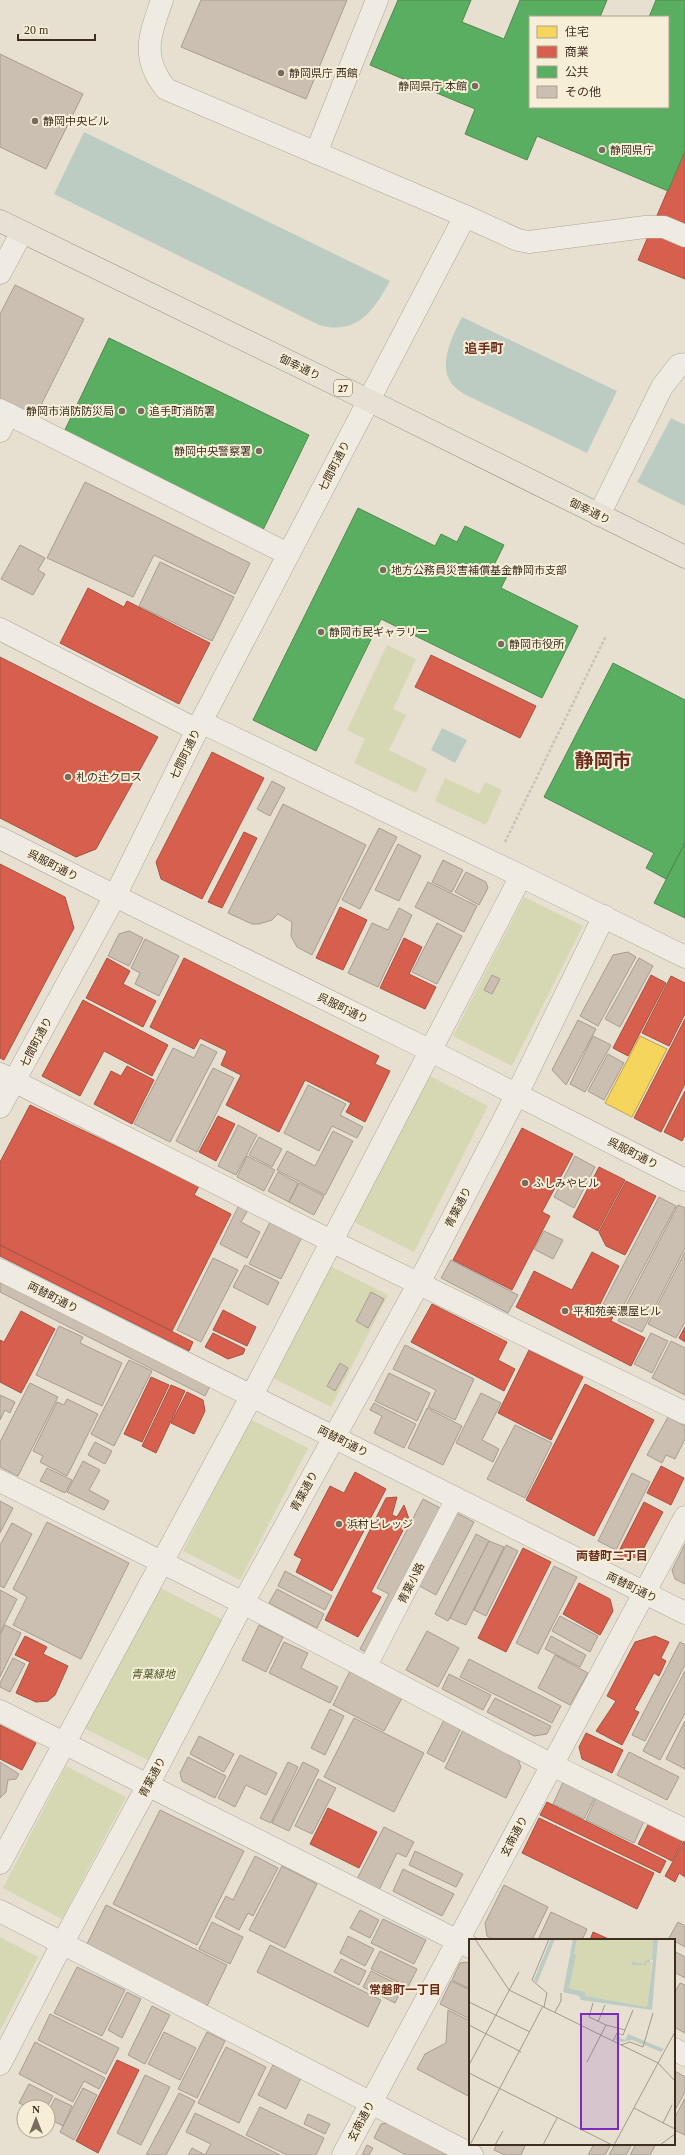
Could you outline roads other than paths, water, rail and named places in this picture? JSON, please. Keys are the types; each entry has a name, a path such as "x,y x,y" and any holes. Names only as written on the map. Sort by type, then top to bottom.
{"main road":[{"name":"御幸通り","path":"0,221 368,400 685,557"}],"street":[{"path":"162,0 152,30 150,58 152,69 166,89 518,240 529,242 645,227 664,227 685,236"},
{"path":"316,153 377,0"},
{"name":"七間町通り","path":"0,1107 8,1078 115,896 199,726 393,354 440,260 465,216"},
{"path":"0,273 22,232"},
{"path":"599,515 620,470 671,373 679,365 685,364"},
{"path":"3,418 288,554"},
{"path":"0,629 199,726 495,863 685,957"},
{"name":"呉服町通り","path":"0,838 429,1050 685,1180"},
{"path":"0,1862 251,1396 429,1050 521,876"},
{"name":"青葉通り","path":"0,2064 243,1603 419,1283 516,1094 604,916"},
{"path":"8,1078 331,1241 685,1413"},
{"name":"両替町通り","path":"0,1270 685,1613"},
{"path":"0,1481 243,1603 552,1765 685,1830"},
{"name":"青葉小路","path":"367,1668 455,1498"},
{"name":"玄南通り","path":"343,2155 371,2103 464,1944 552,1765 685,1517"},
{"path":"0,1711 464,1944"},
{"path":"0,1910 472,2155"},
{"path":"675,2050 685,2055"}],"place":[{"name":"静岡県庁 西館","path":"281,73"},
{"name":"静岡県庁 本館","path":"475,86"},
{"name":"静岡中央ビル","path":"35,121"},
{"name":"静岡県庁","path":"602,150"},
{"name":"静岡市消防防災局","path":"122,411"},
{"name":"追手町消防署","path":"141,411"},
{"name":"静岡中央警察署","path":"259,451"},
{"name":"地方公務員災害補償基金静岡市支部","path":"383,570"},
{"name":"静岡市民ギャラリー","path":"321,632"},
{"name":"静岡市役所","path":"501,644"},
{"name":"札の辻クロス","path":"68,777"},
{"name":"ふしみやビル","path":"525,1183"},
{"name":"平和苑美濃屋ビル","path":"565,1311"},
{"name":"浜村ビレッジ","path":"339,1524"}],"district":[{"name":"追手町","path":"484,348"},
{"name":"静岡市","path":"603,760"},
{"name":"両替町二丁目","path":"612,1556"},
{"name":"常磐町一丁目","path":"405,1990"}],"park label":[{"name":"青葉緑地","path":"153,1674"}]}
